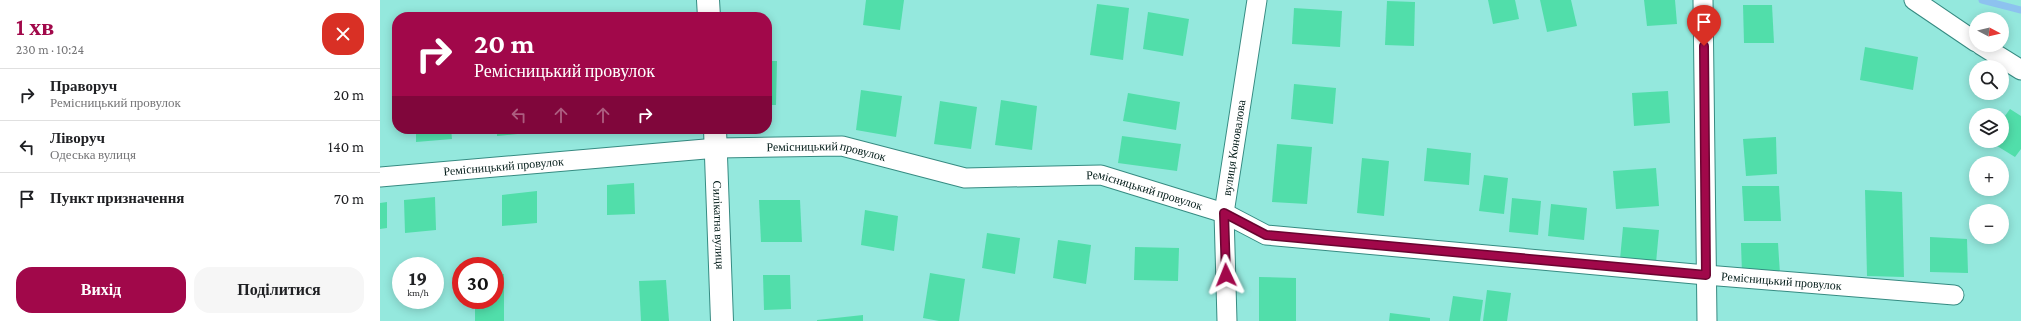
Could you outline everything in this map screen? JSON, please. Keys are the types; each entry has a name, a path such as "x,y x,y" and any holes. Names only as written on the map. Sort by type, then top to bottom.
{"main road":[{"path":"708,0 709,12"},
{"name":"Силікатна вулиця","path":"716,139 722,321"}],"street":[{"path":"1703,0 1707,321"},
{"path":"1914,0 1969,37"},
{"name":"вулиця Коновалова","path":"1227,321 1224,213 1260,2"},
{"path":"1992,52 2021,70"},
{"name":"Ремісницький провулок","path":"380,177 716,139 842,146 965,178 1101,175 1224,213 1266,235 1706,275 1954,295"}],"building":[{"path":"866,0 904,0 900,30 863,25"},
{"path":"1488,0 1515,0 1519,19 1493,24"},
{"path":"1540,0 1571,0 1577,26 1547,32"},
{"path":"1644,0 1675,0 1677,24 1647,26"},
{"path":"1387,1 1415,2 1414,46 1385,45"},
{"path":"1097,4 1129,8 1123,60 1090,55"},
{"path":"1743,5 1772,5 1774,43 1744,43"},
{"path":"1294,8 1342,11 1340,47 1292,44"},
{"path":"1148,12 1189,19 1183,56 1143,49"},
{"path":"1865,47 1918,57 1913,90 1860,80"},
{"path":"772,61 777,61 776,105 772,105"},
{"path":"1294,84 1336,88 1333,124 1291,119"},
{"path":"861,90 902,96 896,137 856,130"},
{"path":"1668,91 1670,123 1634,126 1632,93"},
{"path":"1128,93 1180,102 1176,130 1123,121"},
{"path":"1001,100 1037,106 1032,150 995,145"},
{"path":"940,101 977,107 971,149 934,144"},
{"path":"2010,109 2021,116 2021,149 2015,157 2000,148 2009,148"},
{"path":"416,134 452,134 452,139 416,142"},
{"path":"497,134 517,134 497,136"},
{"path":"1122,136 1181,144 1177,171 1118,163"},
{"path":"1776,137 1777,174 1746,176 1743,139"},
{"path":"1277,144 1312,147 1307,204 1272,202"},
{"path":"1427,148 1471,153 1469,185 1424,181"},
{"path":"1362,158 1389,161 1384,216 1357,213"},
{"path":"1656,168 1659,206 1616,209 1613,171"},
{"path":"1484,175 1508,178 1504,214 1479,211"},
{"path":"634,183 635,214 607,215 607,185"},
{"path":"1742,186 1779,186 1781,221 1744,221"},
{"path":"1865,190 1902,192 1904,277 1867,276"},
{"path":"537,191 537,223 502,226 502,195"},
{"path":"435,197 436,230 405,233 404,200"},
{"path":"1512,198 1541,201 1538,235 1509,232"},
{"path":"759,200 800,200 802,242 761,242"},
{"path":"387,202 387,228 380,229 380,203"},
{"path":"1551,204 1587,208 1584,240 1548,236"},
{"path":"865,210 898,216 894,251 861,245"},
{"path":"1623,227 1659,230 1656,263 1620,259"},
{"path":"987,233 1020,238 1015,274 982,268"},
{"path":"1930,237 1967,239 1968,273 1930,272"},
{"path":"1058,240 1091,245 1086,284 1053,278"},
{"path":"1741,243 1778,243 1780,274 1742,274"},
{"path":"1135,247 1179,248 1178,281 1134,280"},
{"path":"930,273 965,279 959,321 939,321 923,318"},
{"path":"763,275 790,275 791,309 764,310"},
{"path":"1259,277 1296,278 1296,321 1259,321"},
{"path":"666,280 669,321 641,321 639,281"},
{"path":"1487,290 1511,293 1507,321 1483,321"},
{"path":"1453,296 1483,300 1480,321 1449,321"},
{"path":"475,309 504,309 504,321 475,321"},
{"path":"1390,313 1430,318 1430,321 1389,321"},
{"path":"863,315 863,321 817,321 817,320"}],"waterway":[{"path":"1982,0 2021,10"}],"route":[{"path":"1226,275 1224,213 1266,235 1706,275 1704,46"}]}
